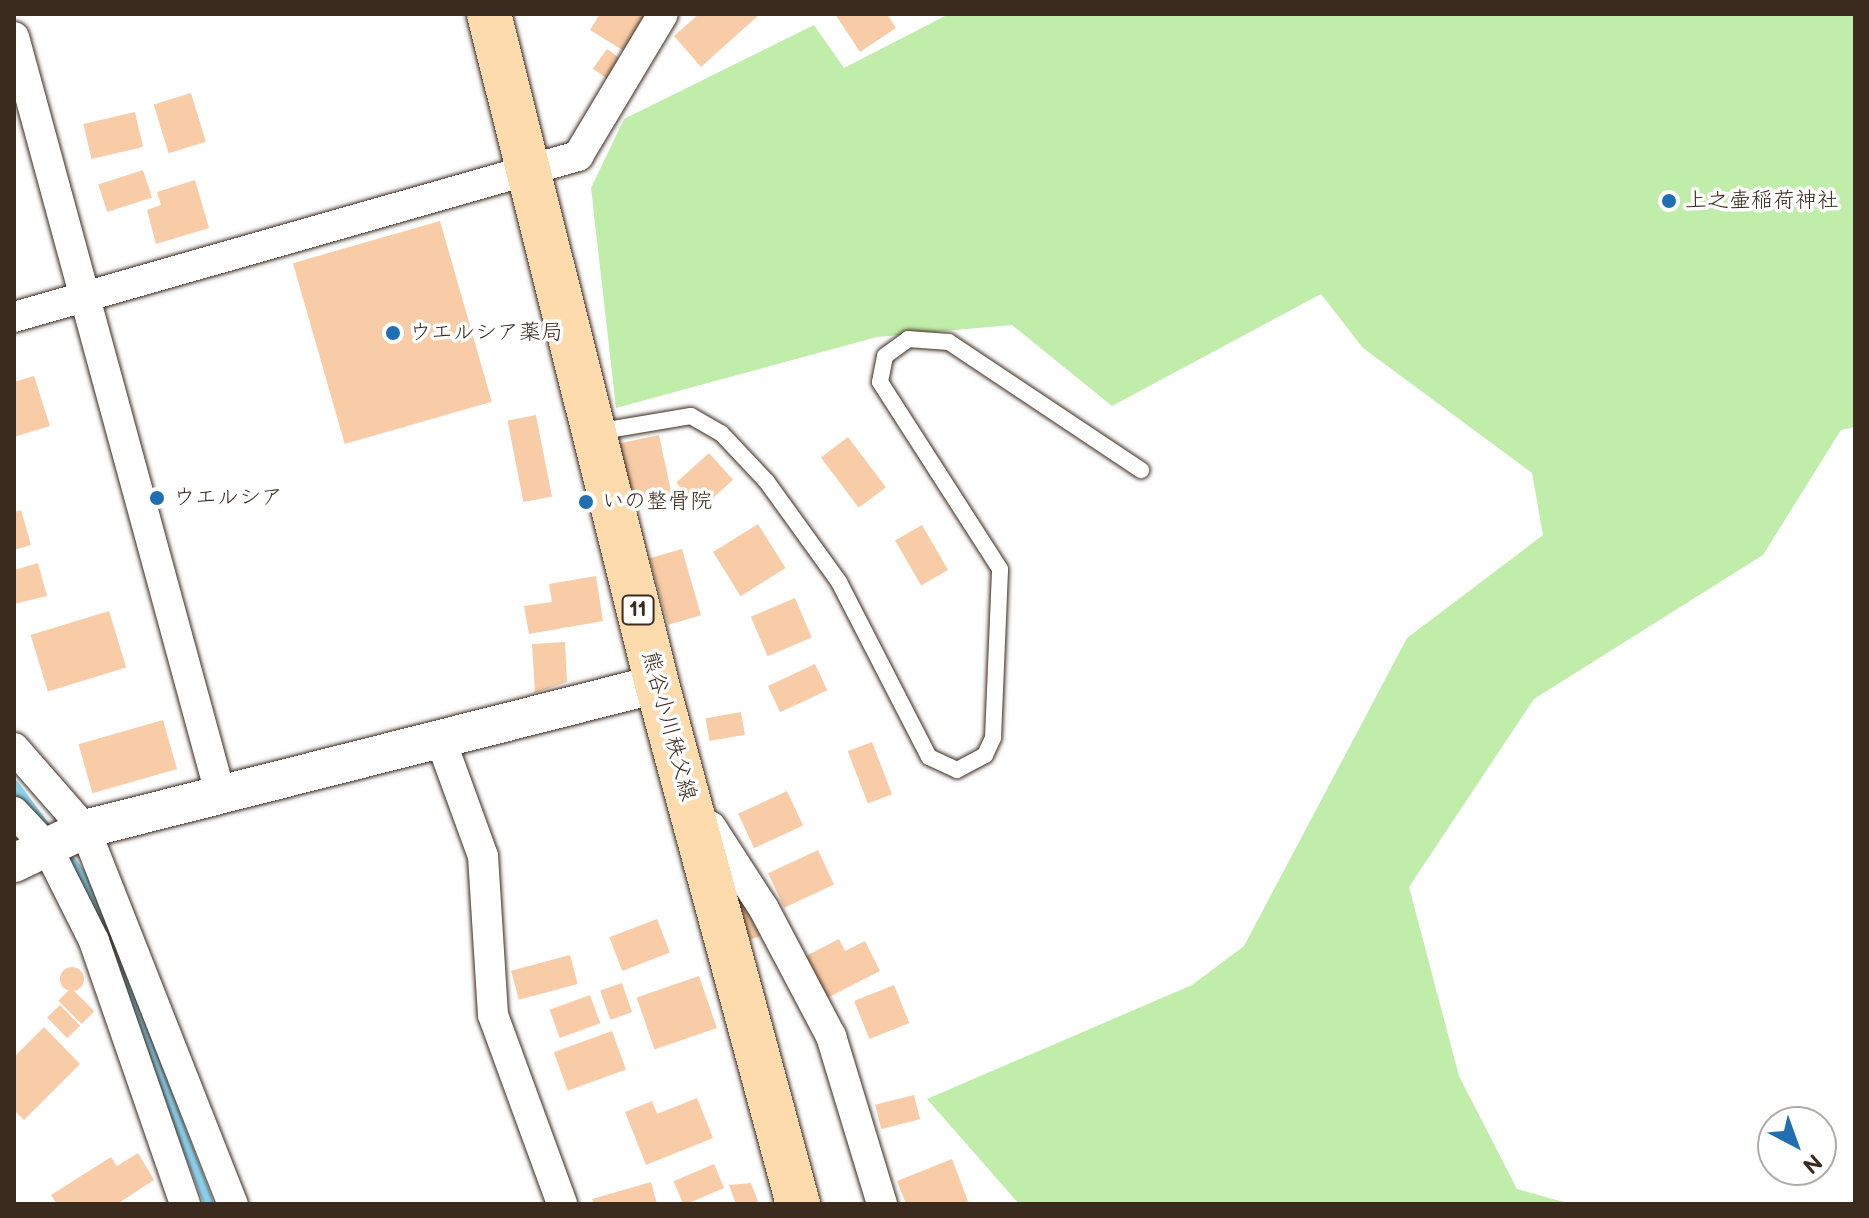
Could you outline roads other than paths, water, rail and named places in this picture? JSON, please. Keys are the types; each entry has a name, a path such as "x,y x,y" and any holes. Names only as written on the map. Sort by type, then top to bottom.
{"main road":[{"name":"熊谷小川秩父線","path":"489,14 657,684 798,1204"}],"street":[{"path":"14,317 578,156 663,14"},
{"path":"14,37 220,793"},
{"path":"30,855 85,829 657,684"},
{"path":"440,738 483,856 493,1015 562,1204"},
{"path":"14,748 85,829 233,1204"},
{"path":"14,812 30,855 94,941 185,1204"},
{"path":"693,816 711,827 764,909 831,1036 882,1204"}],"lane":[{"path":"594,432 691,416 721,433 767,482 839,582 929,757 957,770 985,755 993,738 1000,569 880,382 885,356 908,339 949,342 1141,470"}],"waterway":[{"path":"14,785 87,883 209,1204"}],"place":[{"name":"上之壷稲荷神社","path":"1669,201"},
{"name":"ウエルシア薬局","path":"393,333"},
{"name":"ウエルシア","path":"157,498"},
{"name":"いの整骨院","path":"586,502"}]}
